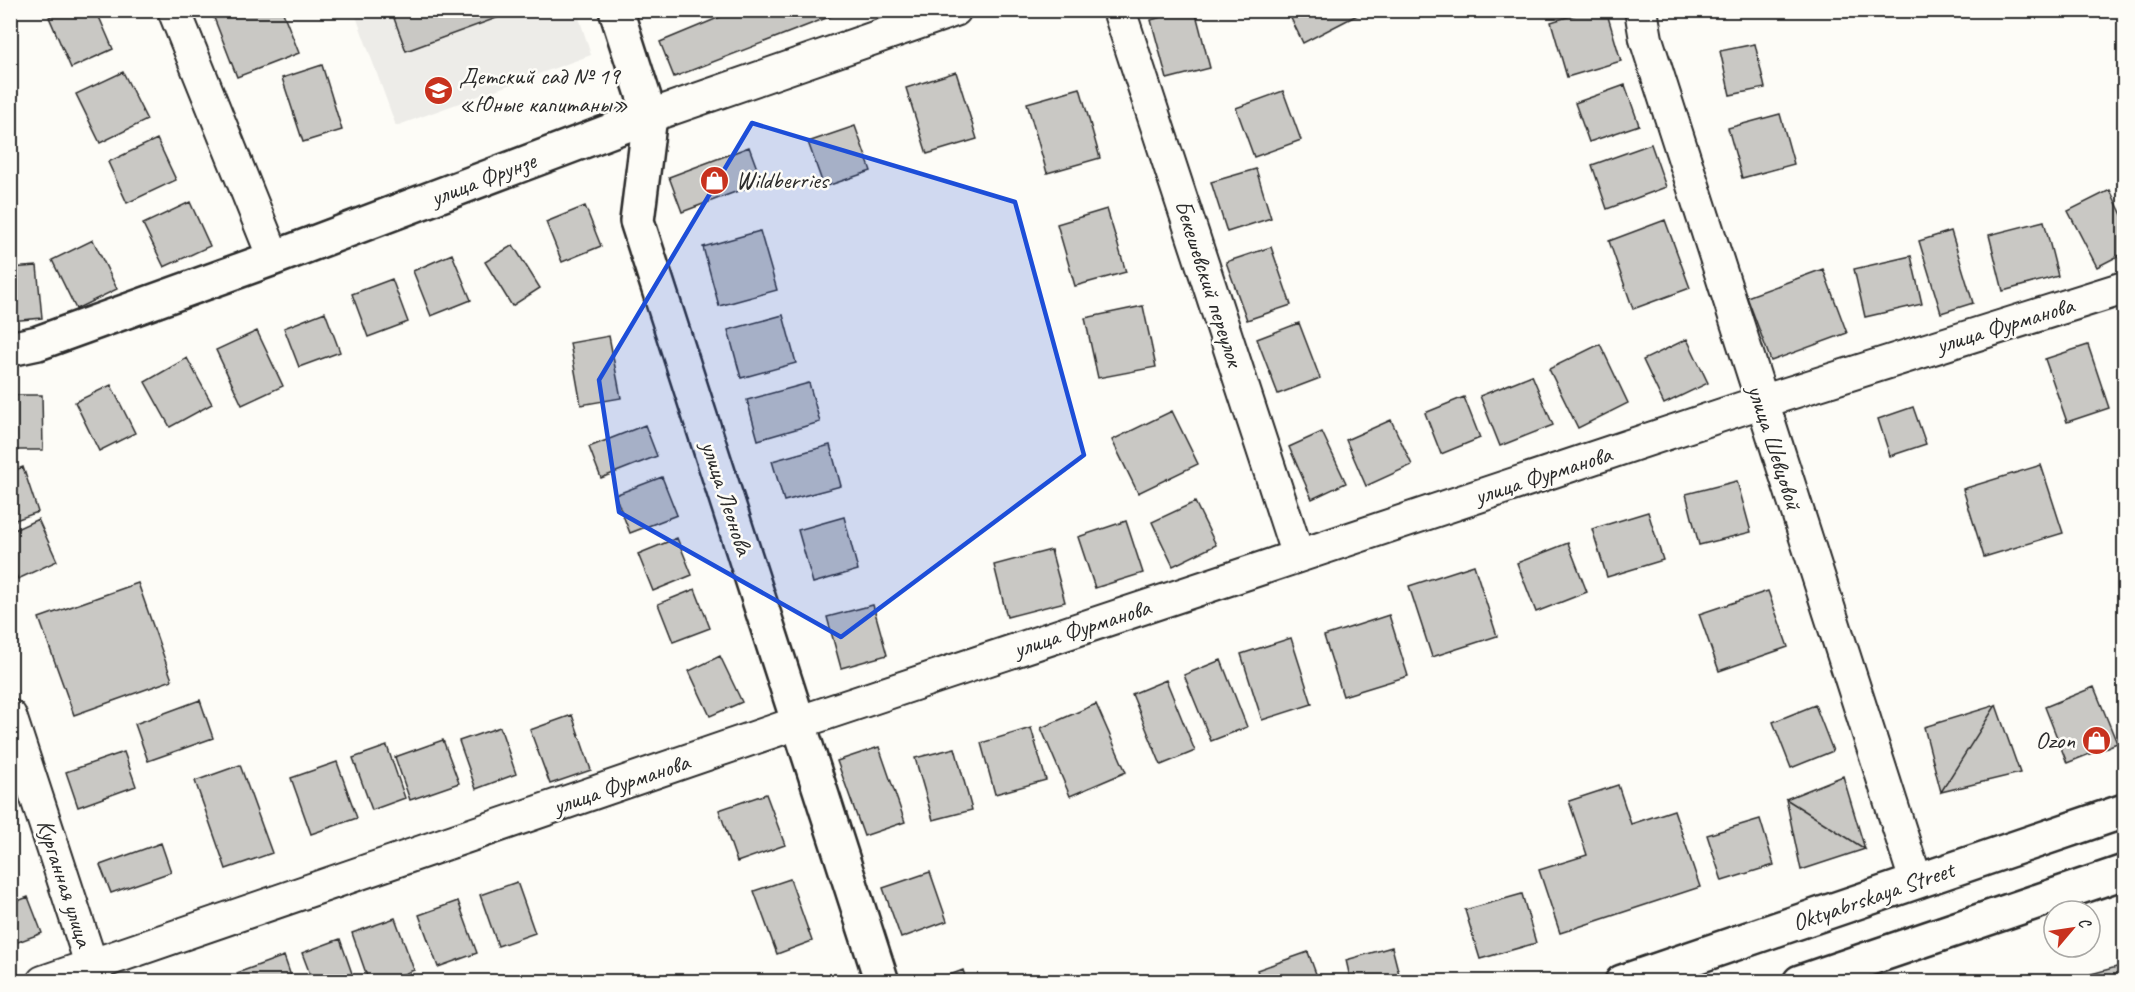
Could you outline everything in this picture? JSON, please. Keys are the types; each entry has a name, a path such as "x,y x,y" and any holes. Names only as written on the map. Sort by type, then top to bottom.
{"street":[{"path":"174,10 274,258"},
{"name":"улица Леонова","path":"616,10 650,116 637,221 882,981"},
{"name":"улица Фрунзе","path":"10,349 38,343 274,258 650,116 955,10"},
{"name":"Бекешевский переулок","path":"1119,10 1298,556"},
{"name":"улица Шевцовой","path":"1641,10 1646,39 1916,881"},
{"name":"улица Фурманова","path":"43,981 95,973 800,722 1761,402 2124,288"},
{"name":"Курганная улица","path":"10,716 95,973"},
{"name":"Oktyabrskaya Street","path":"1623,981 2124,811"},
{"path":"1800,981 2124,872"}],"highlighted area":[{"path":"752,123 1015,202 1084,455 841,637 619,512 599,380"}],"shaded area":[{"name":"Детский сад № 19 «Юные капитаны»","path":"354,11 577,11 591,55 396,126"}],"building":[{"path":"64,10 96,10 113,49 71,68 49,17"},
{"path":"211,10 282,10 299,53 237,77"},
{"path":"391,10 513,10 513,12 406,51"},
{"path":"737,10 847,10 674,77 660,42"},
{"path":"1186,10 1195,10 1210,68 1167,79 1151,20"},
{"path":"1287,10 1367,10 1303,43"},
{"path":"1590,10 1606,10 1621,61 1567,77 1551,22"},
{"path":"1755,44 1765,88 1730,95 1720,51"},
{"path":"322,65 342,130 303,142 282,78"},
{"path":"123,72 147,120 100,143 76,94"},
{"path":"956,72 977,139 927,154 906,88"},
{"path":"1625,85 1639,125 1589,142 1575,103"},
{"path":"1080,88 1100,158 1047,173 1027,103"},
{"path":"1283,91 1301,140 1254,157 1236,108"},
{"path":"1780,114 1794,164 1742,178 1728,128"},
{"path":"855,126 871,171 824,187 808,142"},
{"path":"157,139 176,180 127,203 108,162"},
{"path":"1651,144 1666,187 1607,209 1592,165"},
{"name":"Wildberries","path":"749,147 762,182 682,212 669,177"},
{"path":"1256,169 1271,218 1227,232 1211,182"},
{"path":"2110,190 2124,219 2124,253 2097,267 2068,211"},
{"path":"190,202 210,246 164,267 143,224"},
{"path":"585,206 601,246 562,262 546,222"},
{"path":"1107,209 1126,272 1075,286 1057,224"},
{"path":"1665,220 1690,288 1633,309 1609,241"},
{"path":"2044,221 2058,276 2003,291 1989,235"},
{"path":"760,231 777,290 719,306 703,247"},
{"path":"1951,231 1973,303 1941,313 1919,241"},
{"path":"93,240 117,289 76,309 52,260"},
{"path":"513,245 540,288 512,306 485,262"},
{"path":"1271,247 1291,305 1247,320 1226,262"},
{"path":"452,254 471,300 431,316 413,271"},
{"path":"1911,256 1922,304 1865,317 1854,269"},
{"path":"37,266 42,318 10,321 10,268"},
{"path":"1823,269 1847,333 1771,361 1747,297"},
{"path":"392,279 408,322 368,337 352,294"},
{"path":"1143,306 1156,367 1098,378 1085,318"},
{"path":"325,312 340,352 299,367 284,328"},
{"path":"783,315 796,363 741,378 728,330"},
{"path":"1299,323 1320,378 1278,394 1257,339"},
{"path":"257,331 283,386 242,405 216,350"},
{"path":"609,336 621,398 581,405 570,343"},
{"path":"1687,339 1708,383 1664,404 1643,360"},
{"path":"1600,344 1628,403 1578,428 1549,369"},
{"path":"2088,345 2109,408 2067,422 2045,359"},
{"path":"187,358 212,404 170,427 145,382"},
{"path":"1532,375 1553,425 1500,446 1480,396"},
{"path":"809,383 820,422 758,440 747,400"},
{"path":"111,385 135,433 99,451 75,402"},
{"path":"10,395 42,395 43,450 10,450"},
{"path":"1464,397 1480,438 1441,454 1425,413"},
{"path":"1913,407 1926,444 1890,456 1878,419"},
{"path":"1172,411 1198,464 1138,493 1112,440"},
{"path":"1391,420 1412,465 1366,486 1346,440"},
{"path":"645,425 657,456 601,478 589,447"},
{"path":"1322,432 1346,483 1312,499 1289,447"},
{"path":"830,445 841,486 784,501 772,461"},
{"path":"2041,465 2063,533 1984,557 1963,489"},
{"path":"23,467 38,512 10,522 10,472"},
{"path":"662,477 677,515 630,533 615,495"},
{"path":"1737,481 1751,532 1699,545 1686,494"},
{"path":"1195,502 1216,545 1173,566 1152,522"},
{"path":"1648,512 1663,560 1607,577 1592,529"},
{"path":"844,517 858,570 813,583 798,530"},
{"path":"38,519 57,561 18,579 10,562 10,532"},
{"path":"1126,521 1143,573 1095,588 1078,537"},
{"path":"677,538 692,575 653,591 638,554"},
{"path":"1568,543 1587,592 1536,612 1517,563"},
{"path":"1051,550 1065,602 1007,617 994,565"},
{"path":"1474,565 1497,636 1432,657 1409,586"},
{"path":"138,583 172,680 74,715 39,618"},
{"path":"695,589 710,628 673,642 658,604"},
{"path":"1768,591 1788,647 1719,671 1699,614"},
{"path":"873,605 887,655 841,668 827,617"},
{"path":"1389,615 1408,676 1343,696 1324,636"},
{"path":"1291,638 1312,704 1262,720 1241,654"},
{"path":"720,656 742,702 710,716 689,671"},
{"path":"1221,660 1247,727 1211,741 1184,675"},
{"path":"1166,680 1195,751 1161,765 1132,694"},
{"path":"2094,687 2117,743 2067,763 2045,707"},
{"path":"200,700 213,738 148,761 135,724"},
{"path":"1096,704 1126,772 1070,796 1041,728"},
{"path":"1815,705 1833,751 1791,768 1773,722"},
{"path":"1996,705 2020,773 1941,792"},
{"path":"1996,705 1941,792 1924,727"},
{"path":"572,715 591,770 550,784 530,730"},
{"path":"500,727 516,774 476,789 459,741"},
{"path":"1031,728 1046,780 995,794 981,743"},
{"path":"443,740 459,783 410,800 395,757"},
{"path":"387,746 405,798 372,810 353,758"},
{"path":"879,747 905,822 864,836 837,761"},
{"path":"955,748 972,810 933,820 915,758"},
{"path":"124,752 136,786 78,807 66,772"},
{"path":"337,762 357,818 311,834 291,778"},
{"path":"240,765 272,853 226,869 195,781"},
{"path":"1843,776 1865,849 1786,799"},
{"path":"1618,785 1631,824 1674,810 1700,887 1560,933 1539,870 1587,855 1569,801"},
{"path":"766,794 785,845 737,862 719,810"},
{"path":"1786,799 1865,849 1801,870"},
{"path":"1760,819 1774,865 1722,881 1707,835"},
{"path":"161,843 171,872 111,893 100,865"},
{"path":"930,872 947,921 901,938 883,888"},
{"path":"790,879 812,941 777,954 754,891"},
{"path":"517,882 535,933 498,946 480,895"},
{"path":"1522,894 1536,943 1480,959 1465,910"},
{"path":"28,897 42,933 10,945 10,904"},
{"path":"458,901 477,953 438,967 419,915"},
{"path":"395,918 414,970 383,982 369,982 352,933"},
{"path":"340,939 355,982 313,982 302,953"},
{"path":"1392,947 1401,982 1351,982 1346,960"},
{"path":"1308,952 1319,982 1261,982 1257,970"},
{"path":"284,956 293,982 240,982 237,973"},
{"path":"2124,965 2124,982 2093,982 2091,974"},
{"path":"963,970 967,982 931,982"}],"place":[{"name":"Детский сад № 19 «Юные капитаны»","path":"438,90"},
{"name":"Wildberries","path":"715,180"},
{"name":"Ozon","path":"2096,740"}]}
